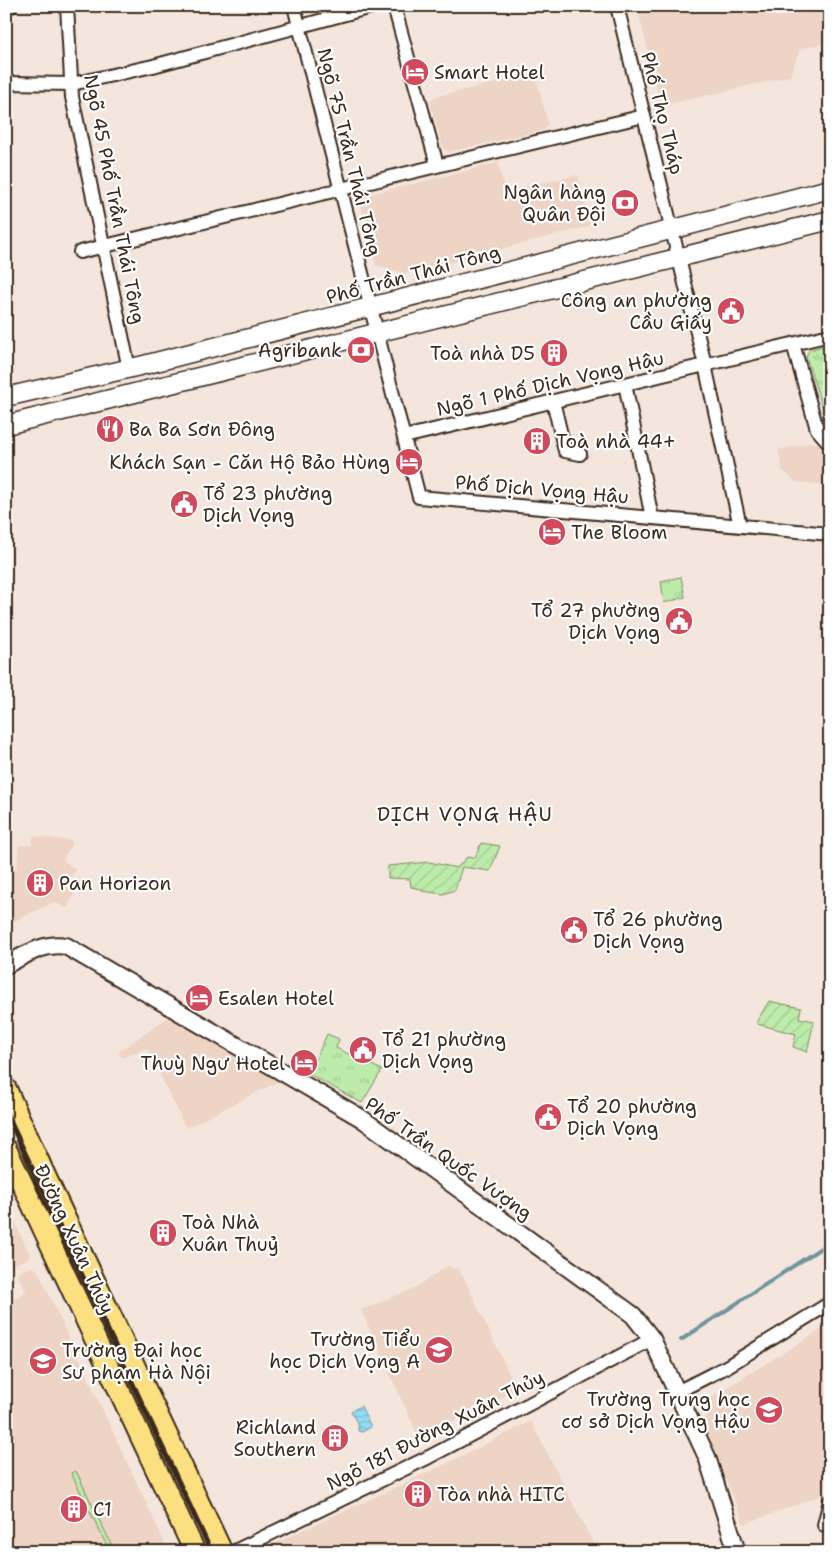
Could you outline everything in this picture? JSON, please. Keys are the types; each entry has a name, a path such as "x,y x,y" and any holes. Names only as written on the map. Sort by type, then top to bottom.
{"main road":[{"name":"Phố Trần Thái Tông","path":"6,397 129,368 830,189"},
{"path":"6,425 830,220"},
{"path":"129,368 135,393"},
{"name":"Đường Xuân Thủy","path":"6,1088 47,1180 222,1552"},
{"name":"Đường Xuân Thủy","path":"6,1149 195,1552"},
{"path":"149,1455 172,1445"}],"street":[{"path":"6,9 10,6"},
{"name":"Ngõ 45 Phố Trần Thái Tông","path":"67,6 72,97 129,368"},
{"name":"Ngõ 75 Trần Thái Tông","path":"294,6 370,307 378,332"},
{"path":"6,83 72,84 152,66 375,6"},
{"path":"394,6 437,165"},
{"name":"Phố Thọ Tháp","path":"617,6 705,364 740,526"},
{"path":"80,252 644,116"},
{"name":"Phố Dịch Vọng Hậu","path":"378,332 419,497 830,534"},
{"name":"Ngõ 1 Phố Dịch Vọng Hậu","path":"404,437 830,335"},
{"path":"794,344 817,429 830,444"},
{"path":"625,384 652,518"},
{"path":"553,401 565,450 580,454"},
{"name":"Phố Trần Quốc Vượng","path":"6,966 46,946 54,944 66,946 361,1118 633,1315 652,1339 706,1456 737,1552"},
{"path":"676,1392 726,1367 830,1303"},
{"name":"Ngõ 181 Đường Xuân Thủy","path":"233,1552 429,1457 652,1339"},
{"path":"827,1524 830,1501"}],"shaded area":[{"path":"637,6 830,6 830,42 800,49 790,76 661,106"},
{"path":"530,75 536,78 548,124 544,130 448,152 443,148 430,102 434,97"},
{"path":"498,163 505,191 578,175 590,226 405,274 376,265 359,197"},
{"path":"813,442 830,449 830,485 796,482 783,471 778,450"},
{"path":"33,836 73,841 63,860 76,870 65,884 75,893 67,908 54,902 6,925 6,875 17,867 19,845 32,845"},
{"path":"170,1016 281,1080 186,1128 147,1048 122,1058 118,1052"},
{"path":"6,1203 31,1257 6,1268"},
{"name":"Trường Tiểu học Dịch Vọng A","path":"449,1265 453,1269 458,1268 463,1276 517,1390 419,1438 361,1310 415,1288"},
{"name":"Trường Đại học Sư phạm Hà Nội","path":"31,1267 37,1269 169,1552 6,1552 6,1302 26,1292 17,1273"},
{"name":"Trường Trung học cơ sở Dịch Vọng Hậu","path":"830,1324 830,1465 820,1496 744,1524 704,1424 712,1397"},
{"path":"531,1421 594,1545 580,1552 256,1552 444,1465"}],"green space":[{"path":"830,344 830,431 806,357 809,350"},
{"path":"681,577 685,597 664,603 661,581"},
{"path":"481,843 500,846 490,871 462,867 455,890 443,894 422,891 421,889 411,887 410,879 388,878 388,866 429,862 457,868 467,857 475,858"},
{"path":"769,1001 801,1008 799,1018 814,1021 807,1052 793,1047 796,1034 757,1024"},
{"path":"327,1034 339,1039 336,1048 382,1070 362,1103 309,1074"},
{"path":"76,1471 115,1552 110,1552 71,1473"}],"water":[{"path":"361,1406 371,1427 362,1432 358,1431 358,1425 351,1411"}],"waterway":[{"path":"681,1340 830,1242"}],"railway":[{"path":"6,1111 212,1552"}],"place":[{"name":"Smart Hotel","path":"415,72"},
{"name":"Ngân hàng Quân Đội","path":"625,203"},
{"name":"Công an phường Cầu Giấy","path":"731,311"},
{"name":"Agribank","path":"361,350"},
{"name":"Toà nhà D5","path":"554,353"},
{"name":"Ba Ba Sơn Đông","path":"110,429"},
{"name":"Toà nhà 44+","path":"537,441"},
{"name":"Khách Sạn - Căn Hộ Bảo Hùng","path":"409,462"},
{"name":"Tổ 23 phường Dịch Vọng","path":"184,504"},
{"name":"The Bloom","path":"552,532"},
{"name":"Tổ 27 phường Dịch Vọng","path":"679,621"},
{"name":"Pan Horizon","path":"40,883"},
{"name":"Tổ 26 phường Dịch Vọng","path":"574,930"},
{"name":"Esalen Hotel","path":"199,998"},
{"name":"Tổ 21 phường Dịch Vọng","path":"363,1050"},
{"name":"Thuỳ Ngư Hotel","path":"304,1063"},
{"name":"Tổ 20 phường Dịch Vọng","path":"548,1117"},
{"name":"Toà Nhà Xuân Thuỷ","path":"163,1233"},
{"name":"Trường Tiểu học Dịch Vọng A","path":"439,1350"},
{"name":"Trường Đại học Sư phạm Hà Nội","path":"43,1361"},
{"name":"Trường Trung học cơ sở Dịch Vọng Hậu","path":"769,1410"},
{"name":"Richland Southern","path":"335,1438"},
{"name":"Tòa nhà HITC","path":"418,1494"},
{"name":"C1","path":"74,1509"}],"district":[{"name":"DỊCH VỌNG HẬU","path":"465,814"}]}
